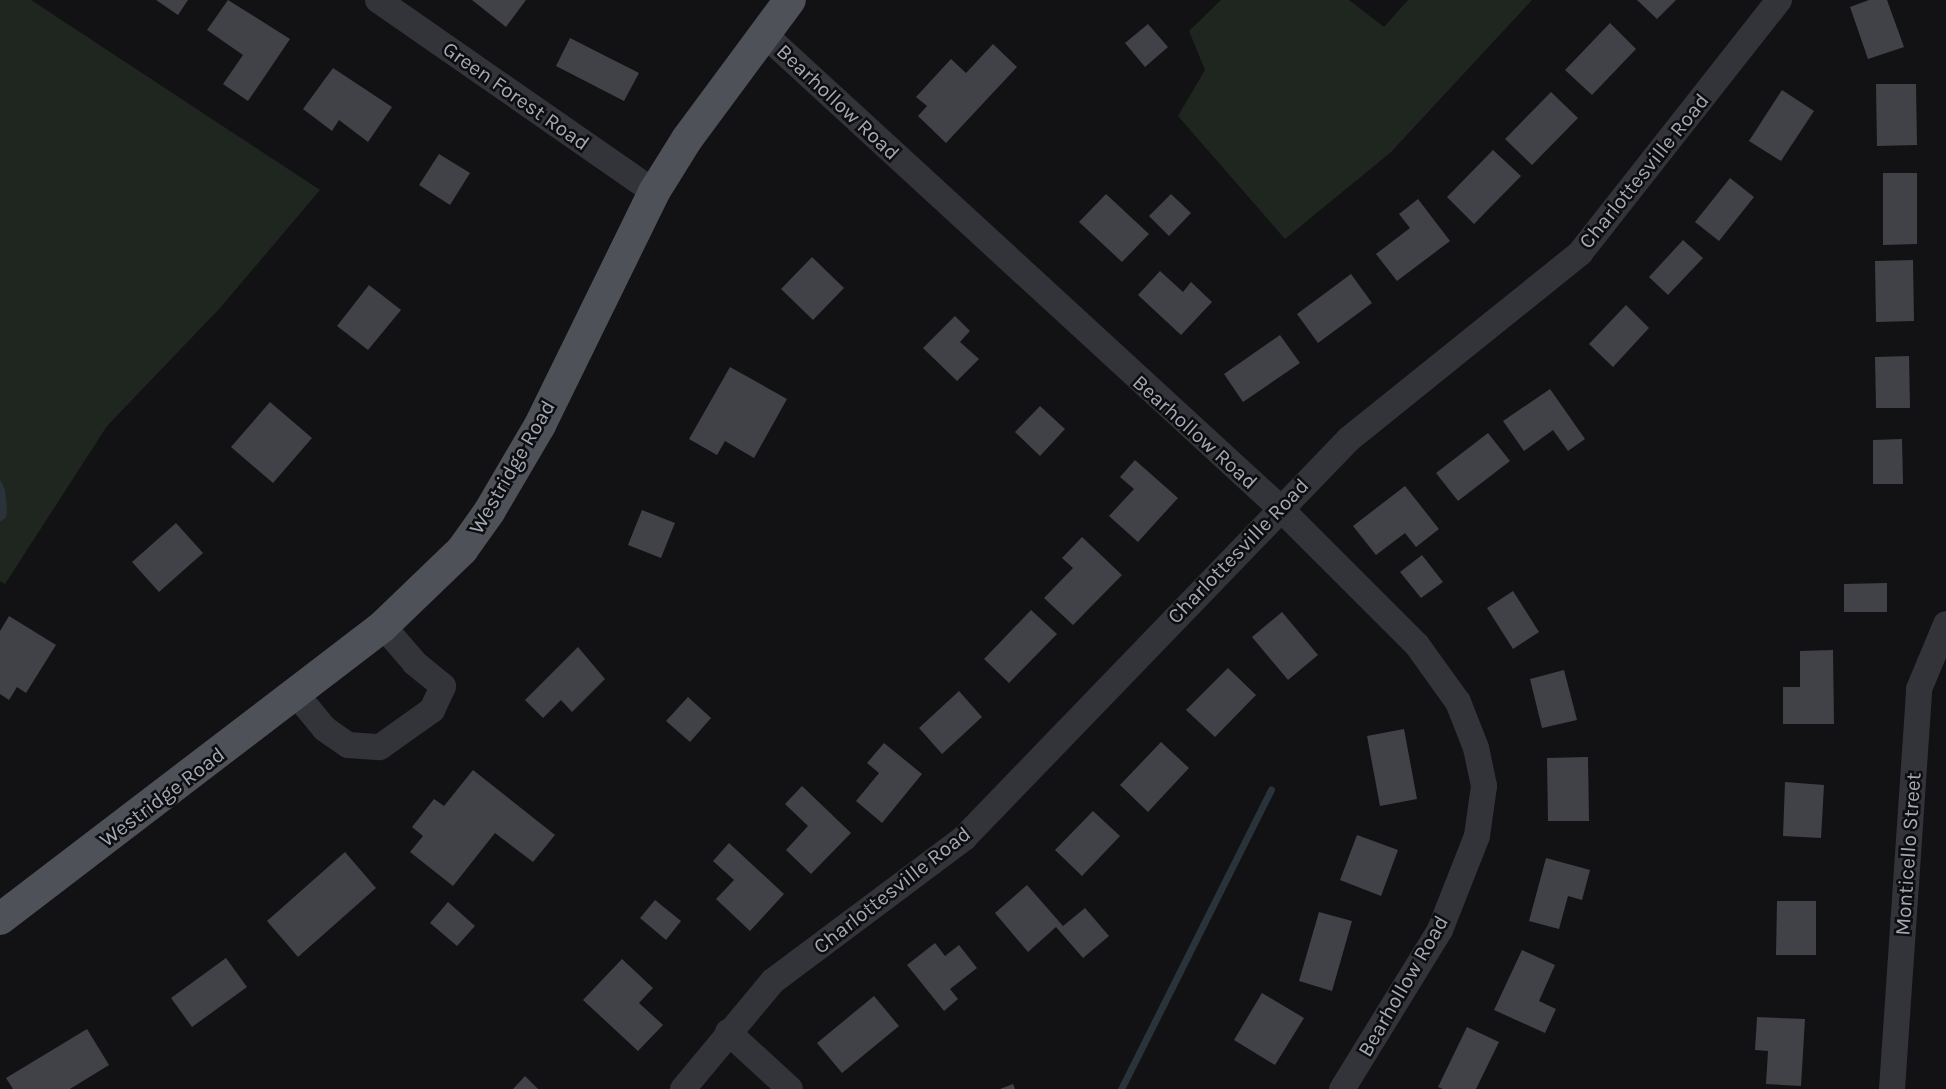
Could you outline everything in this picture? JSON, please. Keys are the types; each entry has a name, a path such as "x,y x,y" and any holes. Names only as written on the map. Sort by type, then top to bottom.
{"main road":[{"name":"Westridge Road","path":"0,919 383,626 455,557 489,512 540,425 654,192 687,139 763,33 790,0"}],"street":[{"name":"Green Forest Road","path":"378,0 654,192"},
{"name":"Charlottesville Road","path":"683,1089 728,1032 773,981 964,838 1279,507 1349,439 1580,253 1779,0"},
{"name":"Bearhollow Road","path":"763,33 1279,507 1416,645 1458,702 1476,748 1484,786 1477,836 1440,930 1342,1089"},
{"name":"Monticello Street","path":"1892,1089 1919,689 1946,624"},
{"path":"296,694 325,729 348,745 380,747 432,710 443,686 415,663 383,626"},
{"path":"728,1032 790,1089"}],"shaded area":[{"path":"0,0 31,0 320,190 220,308 107,426 5,584 0,581 0,522 6,518 5,489 0,479"},
{"path":"1221,0 1349,0 1384,27 1408,0 1532,0 1391,152 1285,239 1178,116 1205,70 1189,31"},
{"path":"0,479 5,489 7,510 6,518 0,522"}],"building":[{"path":"156,0 188,0 178,15"},
{"path":"228,0 290,39 248,101 223,84 243,55 207,30"},
{"path":"472,0 526,0 506,27"},
{"path":"1637,0 1676,0 1657,19"},
{"path":"1869,0 1887,0 1904,47 1868,59 1850,7"},
{"path":"1610,23 1636,49 1592,95 1565,70"},
{"path":"1148,24 1168,47 1145,67 1125,43"},
{"path":"570,38 639,73 624,101 556,66"},
{"path":"993,44 1017,67 946,143 918,116 927,106 916,97 951,59 966,73"},
{"path":"333,68 392,107 368,142 339,120 332,131 303,109"},
{"path":"1876,84 1916,84 1917,145 1877,146"},
{"path":"1782,90 1814,111 1781,161 1749,141"},
{"path":"1551,92 1578,118 1532,165 1505,139"},
{"path":"1493,150 1521,176 1474,224 1447,197"},
{"path":"439,154 470,173 450,205 419,185"},
{"path":"1883,173 1917,173 1917,244 1883,245"},
{"path":"1730,178 1754,197 1719,241 1695,222"},
{"path":"1106,194 1149,234 1122,262 1079,222"},
{"path":"1171,194 1191,213 1169,236 1149,216"},
{"path":"1418,199 1450,241 1397,281 1376,254 1410,228 1399,214"},
{"path":"1683,240 1703,258 1668,295 1649,277"},
{"path":"812,257 844,288 813,320 781,289"},
{"path":"1913,260 1914,321 1876,322 1875,261"},
{"path":"1160,271 1183,292 1191,282 1212,302 1181,335 1138,295"},
{"path":"1351,274 1372,303 1318,343 1297,314"},
{"path":"369,285 401,310 368,350 337,326"},
{"path":"1626,305 1649,328 1613,367 1589,344"},
{"path":"955,316 970,331 960,342 979,359 957,381 923,348"},
{"path":"1280,335 1300,363 1243,402 1224,374"},
{"path":"1909,356 1910,408 1876,408 1875,357"},
{"path":"730,367 787,399 754,458 725,441 717,455 689,439"},
{"path":"1550,389 1585,439 1568,451 1553,430 1524,451 1503,421"},
{"path":"270,402 312,438 273,483 231,447"},
{"path":"1040,406 1065,429 1040,456 1015,432"},
{"path":"1488,433 1510,461 1458,501 1436,473"},
{"path":"1902,439 1903,484 1873,484 1873,440"},
{"path":"1135,460 1178,498 1138,542 1109,516 1134,489 1120,477"},
{"path":"1405,486 1439,529 1416,547 1405,533 1376,555 1353,526"},
{"path":"642,510 675,523 661,558 628,545"},
{"path":"176,523 203,553 159,592 132,562"},
{"path":"1082,537 1122,575 1073,625 1044,598 1073,568 1062,558"},
{"path":"1422,555 1443,582 1421,598 1400,572"},
{"path":"1887,583 1887,612 1844,612 1844,584"},
{"path":"1513,591 1539,632 1513,649 1487,608"},
{"path":"1031,610 1057,634 1009,683 984,659"},
{"path":"1282,612 1318,655 1288,680 1252,637"},
{"path":"9,616 56,645 26,693 17,687 9,700 0,694 0,631"},
{"path":"578,647 605,679 572,712 561,700 543,718 525,700"},
{"path":"1833,650 1834,724 1783,724 1783,687 1800,687 1800,651"},
{"path":"1228,668 1256,695 1215,737 1186,710"},
{"path":"1564,670 1577,720 1542,728 1530,679"},
{"path":"959,691 982,717 942,754 919,728"},
{"path":"688,697 711,718 690,742 666,721"},
{"path":"1404,729 1417,799 1380,806 1367,736"},
{"path":"1161,742 1189,768 1148,812 1120,785"},
{"path":"884,743 922,774 882,823 856,801 879,773 867,763"},
{"path":"1588,757 1589,821 1548,821 1547,758"},
{"path":"473,770 555,835 533,862 495,833 453,886 410,852 423,836 412,827 434,799 444,806"},
{"path":"1785,782 1824,785 1821,838 1783,836"},
{"path":"802,786 851,833 811,874 786,850 808,826 785,804"},
{"path":"1093,811 1120,836 1082,876 1055,850"},
{"path":"1357,835 1398,850 1381,896 1340,880"},
{"path":"729,843 784,894 750,931 716,899 734,880 713,861"},
{"path":"345,852 376,888 298,957 267,921"},
{"path":"1546,858 1590,870 1582,900 1568,896 1559,929 1529,921"},
{"path":"1027,885 1063,926 1085,908 1109,936 1083,958 1056,927 1028,952 995,913"},
{"path":"655,900 681,921 666,940 640,918"},
{"path":"1777,901 1816,901 1816,955 1776,955"},
{"path":"448,902 475,926 457,946 430,923"},
{"path":"1319,912 1352,921 1332,991 1299,981"},
{"path":"935,943 945,956 959,945 977,968 950,989 958,999 944,1011 907,965"},
{"path":"1522,950 1555,965 1539,1001 1556,1009 1545,1033 1494,1010"},
{"path":"226,958 247,987 192,1027 171,998"},
{"path":"622,959 653,988 639,1003 663,1025 638,1051 583,1000"},
{"path":"1262,993 1304,1018 1275,1065 1234,1040"},
{"path":"874,996 899,1026 842,1073 817,1043"},
{"path":"1757,1017 1805,1019 1801,1086 1766,1084 1768,1051 1755,1050"},
{"path":"1467,1027 1499,1042 1476,1089 1438,1087"},
{"path":"87,1029 109,1065 70,1089 13,1089 6,1078"},
{"path":"525,1076 538,1089 513,1089"},
{"path":"1013,1084 1015,1089 1000,1089"}],"waterway":[{"path":"1121,1089 1271,790"}]}
